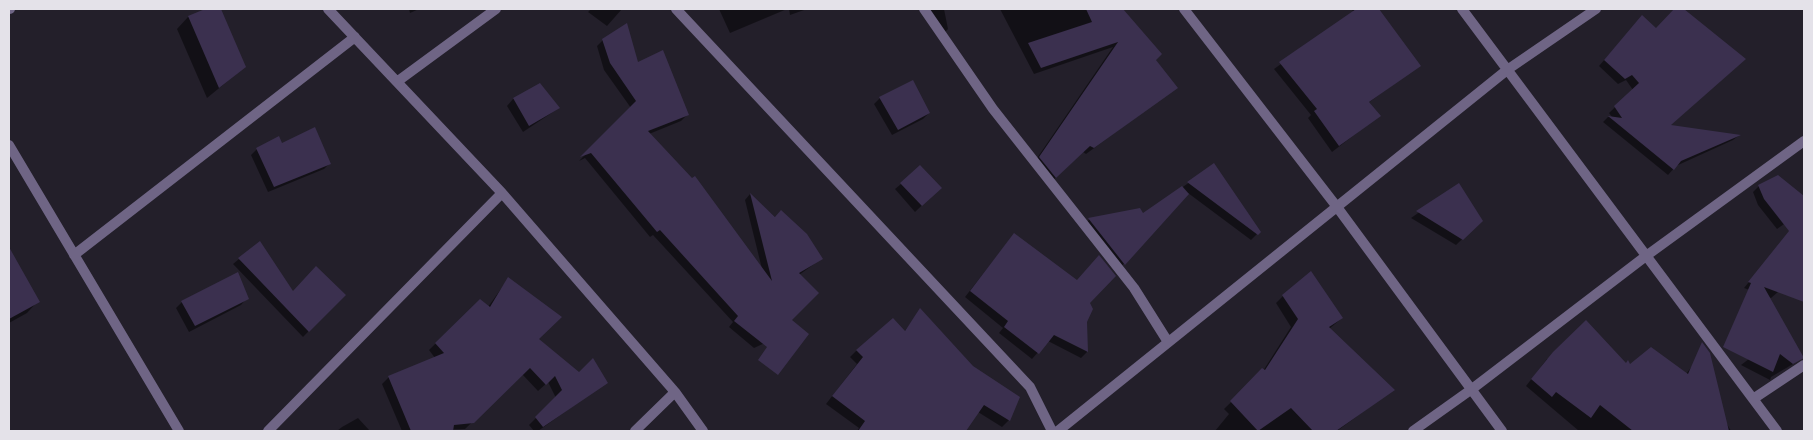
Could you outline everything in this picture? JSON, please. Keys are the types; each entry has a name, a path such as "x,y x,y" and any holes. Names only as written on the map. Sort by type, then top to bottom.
{"street":[{"path":"328,9 502,193 675,392 703,431"},
{"path":"398,81 496,9"},
{"path":"676,9 1030,387 1052,431"},
{"path":"924,9 993,110 1134,288 1168,342"},
{"path":"1184,9 1337,207 1502,431"},
{"path":"1462,9 1777,431"},
{"path":"1058,431 1507,70 1596,9"},
{"path":"74,255 355,37"},
{"path":"1413,431 1472,389 1646,256 1804,141"},
{"path":"9,145 178,431"},
{"path":"268,431 502,193"},
{"path":"1753,399 1804,365"},
{"path":"635,431 675,392"}],"building":[{"path":"205,9 221,9 246,67 219,88 188,16"},
{"path":"1086,9 1123,9 1162,54 1156,60 1178,88 1094,148 1090,146 1056,178 1039,157 1118,42 1041,68 1028,43 1092,22"},
{"path":"1356,9 1379,9 1421,66 1369,102 1381,116 1339,146 1314,111 1317,109 1279,62"},
{"path":"1674,9 1684,9 1746,59 1671,125 1741,135 1681,161 1674,170 1608,116 1622,118 1614,106 1639,83 1632,75 1625,79 1604,60 1642,15 1656,28"},
{"path":"627,23 638,62 663,50 689,115 648,131 692,178 695,176 772,281 750,193 775,217 781,210 807,234 823,259 799,273 819,293 792,320 809,334 778,375 758,360 767,347 734,321 738,316 660,230 657,232 591,153 580,157 636,101 610,63 602,39"},
{"path":"913,80 930,113 898,130 879,97"},
{"path":"540,83 560,108 529,126 513,98"},
{"path":"315,127 331,164 274,187 256,148 279,136 282,143"},
{"path":"1214,163 1261,232 1258,235 1187,182"},
{"path":"920,165 942,188 922,206 900,183"},
{"path":"1778,175 1804,196 1804,302 1764,287 1804,358 1793,364 1780,354 1773,372 1723,347 1751,283 1748,282 1789,231 1764,199 1758,185"},
{"path":"1459,183 1483,221 1463,240 1416,211"},
{"path":"1182,186 1189,194 1125,265 1088,218 1140,208 1143,213"},
{"path":"1014,233 1077,280 1099,255 1116,276 1090,303 1093,309 1087,322 1088,352 1054,335 1039,354 1004,327 1008,321 970,291"},
{"path":"260,241 293,291 316,266 346,295 309,332 238,258"},
{"path":"9,247 40,302 9,319"},
{"path":"1311,271 1343,318 1329,327 1395,390 1336,431 1313,431 1291,408 1258,431 1230,401 1262,368 1265,370 1298,319 1282,295"},
{"path":"238,272 249,299 195,326 181,301"},
{"path":"508,277 562,317 539,339 579,372 593,358 608,383 543,427 535,417 562,390 555,376 546,385 530,368 474,423 454,425 453,431 411,431 388,376 444,353 435,343 480,299 490,307"},
{"path":"920,308 973,366 1020,397 1010,421 984,405 966,431 858,431 865,421 832,396 863,357 856,350 893,318 905,331"},
{"path":"1586,320 1626,363 1628,360 1630,364 1651,347 1688,374 1702,342 1710,353 1729,431 1633,431 1600,405 1591,418 1556,392 1552,397 1531,379 1553,352"}]}
